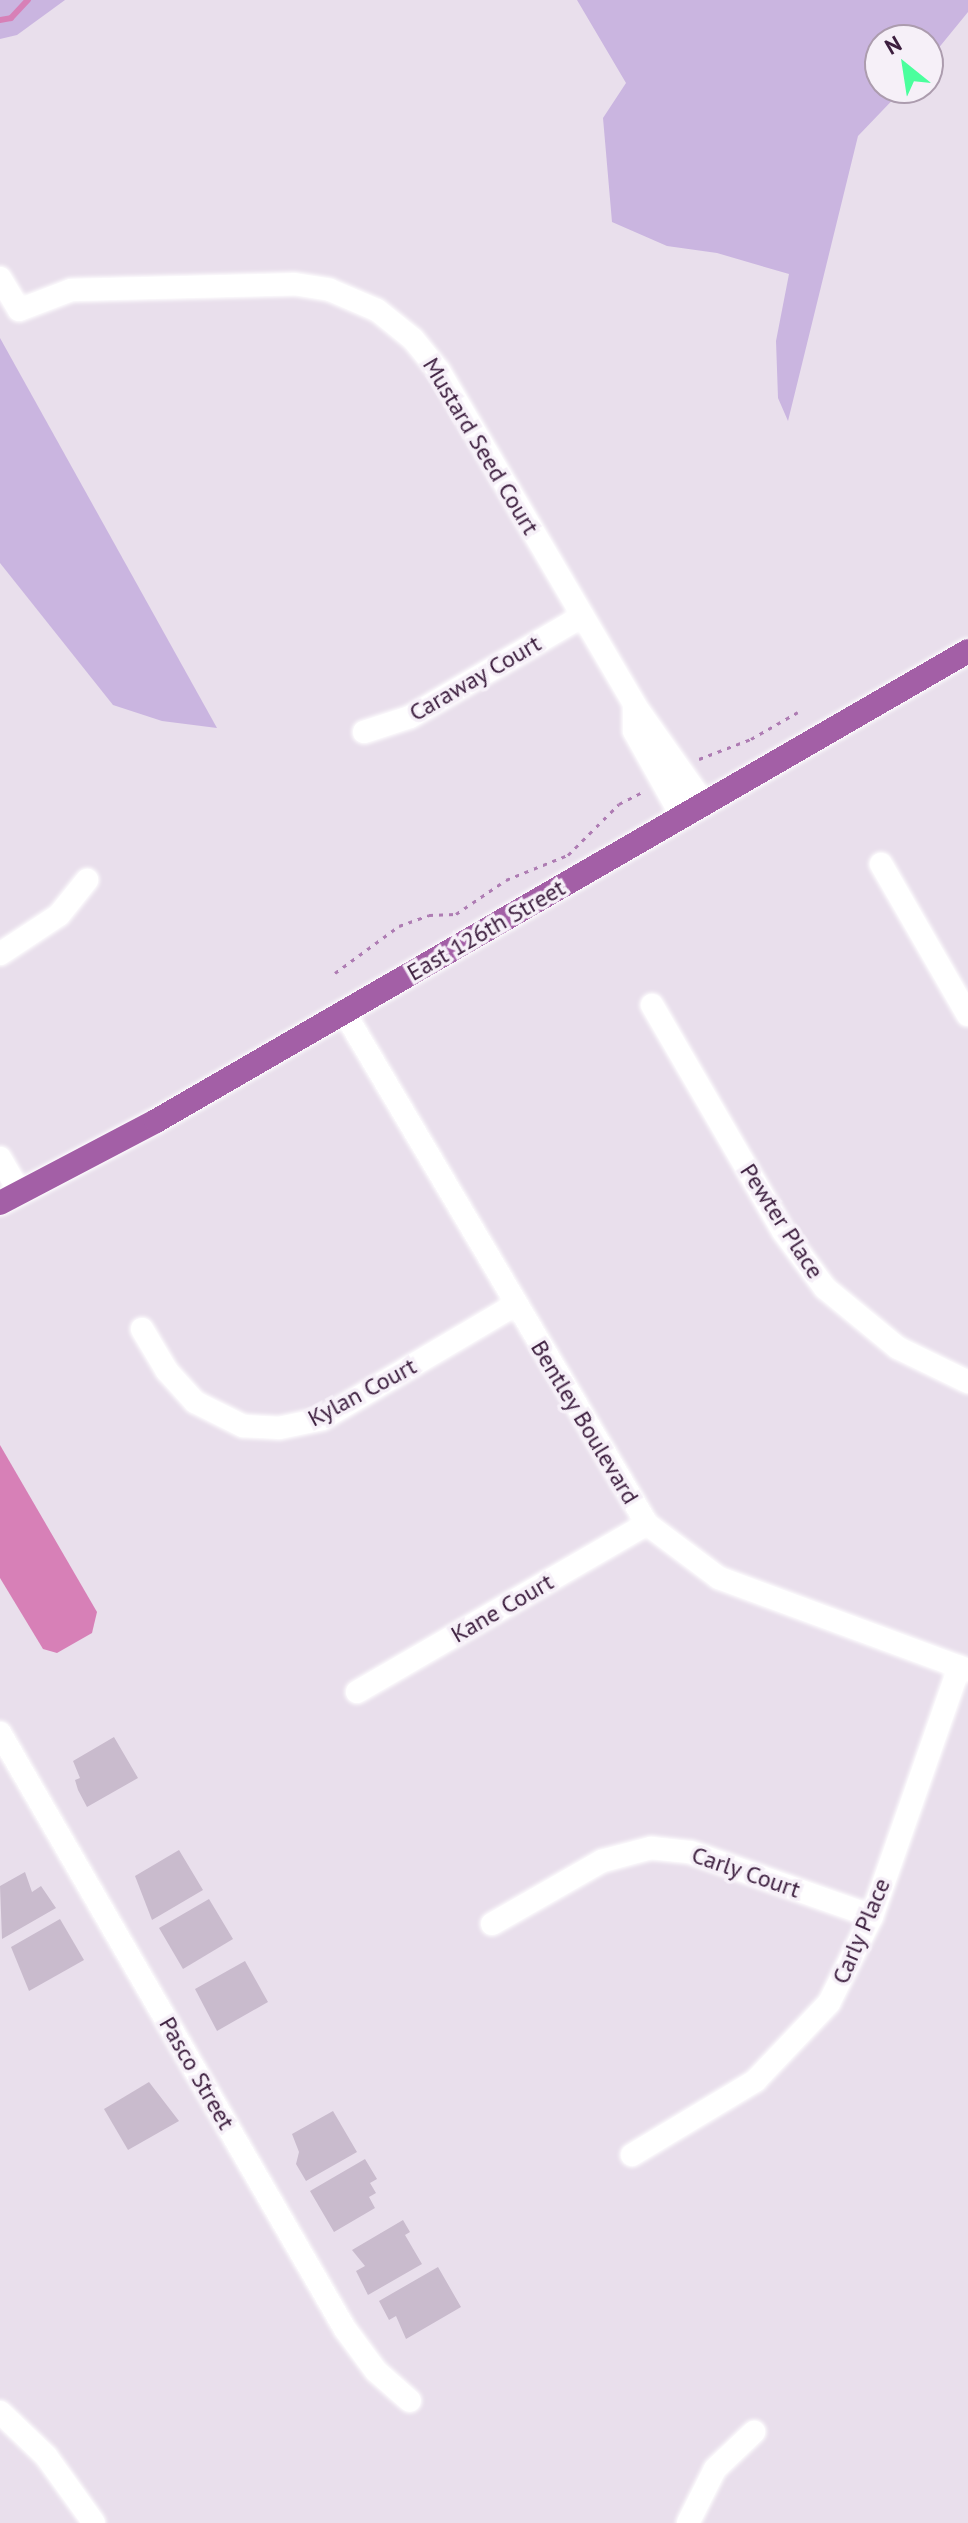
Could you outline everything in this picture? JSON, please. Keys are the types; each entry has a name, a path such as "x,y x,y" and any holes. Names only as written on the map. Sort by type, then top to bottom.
{"main road":[{"name":"East 126th Street","path":"10,1197 344,1012 968,651"}],"street":[{"name":"Mustard Seed Court","path":"0,278 19,310 71,290 294,284 330,290 377,310 413,339 439,371 634,704 703,802"},
{"name":"Caraway Court","path":"364,732 410,717 583,616"},
{"name":"Mustard Seed Court","path":"634,704 634,731 681,815"},
{"path":"881,864 968,1015"},
{"path":"0,954 59,915 87,880"},
{"name":"Pewter Place","path":"652,1005 783,1231 818,1279 850,1314 898,1348 968,1382"},
{"name":"Bentley Boulevard","path":"344,1012 647,1524 719,1578 964,1668"},
{"path":"0,1158 10,1197"},
{"name":"Kylan Court","path":"142,1329 167,1371 195,1402 243,1426 279,1428 322,1419 515,1305"},
{"name":"Kane Court","path":"357,1692 647,1524"},
{"name":"Carly Place","path":"632,2155 755,2081 787,2053 829,2003 872,1916 964,1668"},
{"name":"Pasco Street","path":"0,1733 345,2329 376,2371 410,2401"},
{"name":"Carly Court","path":"492,1924 602,1861 651,1848 690,1852 872,1916"},
{"path":"0,2412 46,2456 94,2523"},
{"path":"688,2523 715,2469 754,2432"}],"path":[{"path":"691,764 798,712"},
{"path":"335,973 399,926 429,915 456,914 506,880 568,855 627,798 650,790"}],"shaded area":[{"path":"0,0 65,0 17,35 0,39"},
{"path":"577,0 968,0 968,12 944,41 944,24 864,24 864,104 889,104 858,136 788,421 778,398 776,341 789,274 717,253 667,246 612,222 603,118 626,83"},
{"path":"0,338 217,728 162,721 113,705 0,563"},
{"path":"0,1445 97,1612 92,1633 57,1653 43,1649 0,1578"}],"building":[{"path":"114,1737 138,1778 87,1807 78,1790 75,1780 80,1778 73,1761"},
{"path":"179,1850 203,1890 152,1920 135,1876"},
{"path":"25,1872 32,1892 41,1886 56,1908 2,1939 0,1886"},
{"path":"209,1899 233,1939 183,1969 159,1928"},
{"path":"60,1919 84,1960 29,1991 11,1947"},
{"path":"245,1961 268,2002 217,2031 195,1989"},
{"path":"149,2082 179,2121 128,2150 104,2109"},
{"path":"333,2111 357,2152 306,2181 296,2164 299,2152 292,2134"},
{"path":"365,2159 377,2179 370,2183 376,2193 369,2197 375,2208 334,2232 310,2191"},
{"path":"403,2220 410,2232 405,2235 422,2264 368,2295 356,2271 365,2266 352,2250"},
{"path":"438,2267 461,2307 406,2339 396,2316 389,2320 379,2301"}],"waterway":[{"path":"0,20 11,18 28,0"}]}
